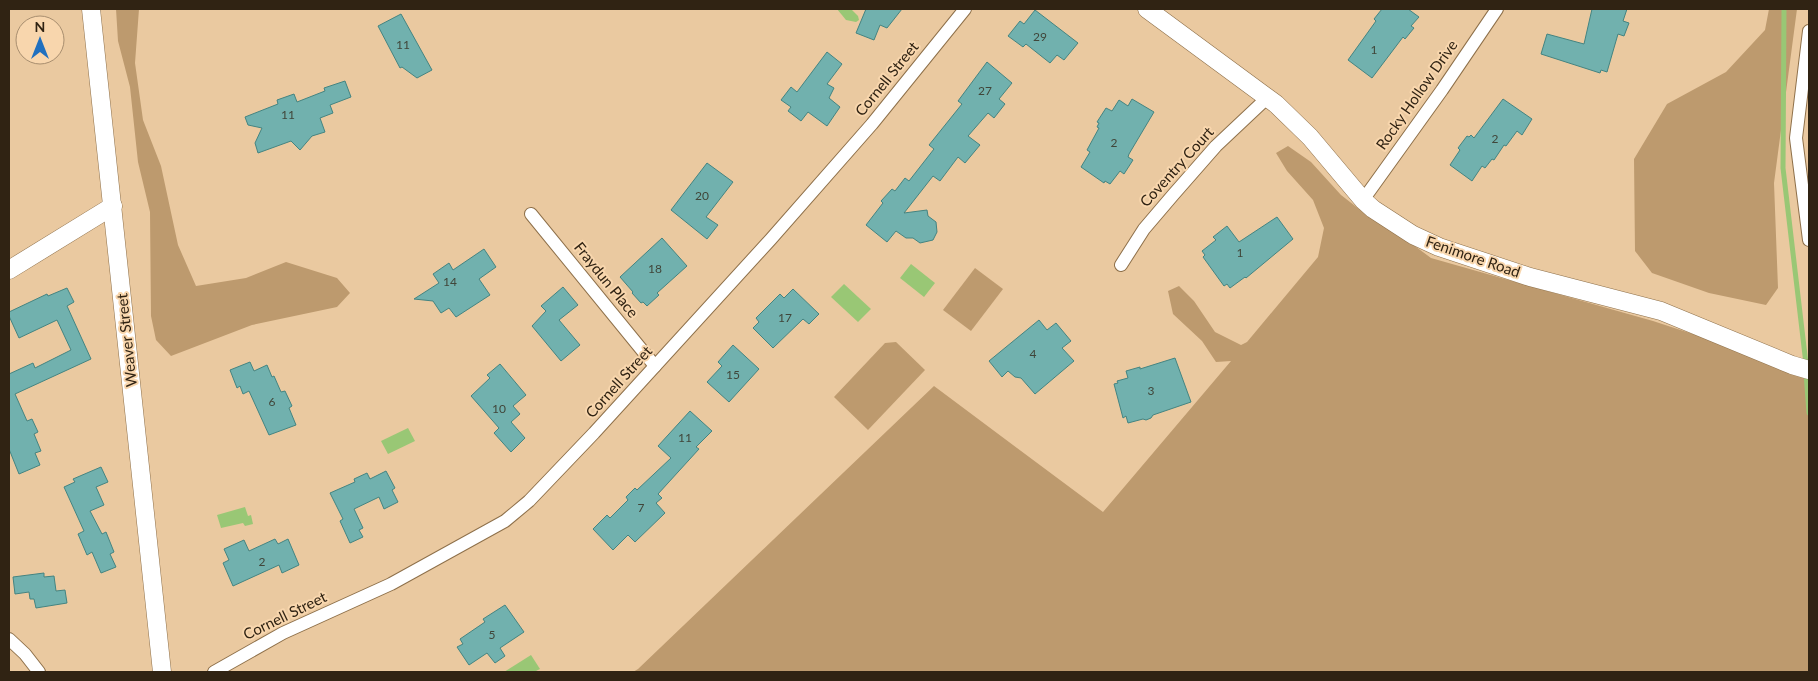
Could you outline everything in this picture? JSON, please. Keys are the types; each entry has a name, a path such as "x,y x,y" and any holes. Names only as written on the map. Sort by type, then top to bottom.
{"street":[{"name":"Weaver Street","path":"91,9 162,672"},
{"name":"Cornell Street","path":"214,672 283,633 391,584 505,521 529,500 588,440 865,131 964,9"},
{"name":"Fenimore Road","path":"1147,9 1276,104 1310,137 1363,200 1373,209 1413,235 1439,247 1530,277 1661,312 1801,368"},
{"name":"Rocky Hollow Drive","path":"1363,200 1497,9"},
{"path":"1809,31 1796,138 1809,240"},
{"name":"Coventry Court","path":"1121,265 1144,229 1179,188 1216,146 1267,98"},
{"path":"9,270 113,206"},
{"name":"Fraydun Place","path":"532,214 655,366"},
{"path":"9,638 39,672"}],"shaded area":[{"path":"116,9 139,9 135,63 143,120 161,166 178,245 196,286 246,278 286,262 337,278 350,293 337,307 252,325 171,356 156,340 151,316 150,212 138,162 130,87 118,41"},
{"path":"837,9 851,9 858,16 859,20 856,22 846,20"},
{"path":"1769,9 1797,9 1774,183 1778,288 1766,305 1709,293 1652,273 1635,251 1634,159 1667,104 1726,72 1765,30"},
{"path":"1288,146 1311,162 1341,195 1359,209 1362,207 1431,258 1653,321 1809,372 1809,672 633,672 934,386 1103,512 1231,361 1216,362 1202,341 1173,314 1168,291 1179,286 1194,301 1215,332 1241,345 1247,342 1318,257 1324,228 1313,200 1287,171 1276,153"},
{"path":"911,264 935,283 924,297 900,278"},
{"path":"975,268 1003,289 971,331 943,310"},
{"path":"844,284 871,309 858,322 831,297"},
{"path":"896,342 925,370 868,430 834,397 885,343"},
{"path":"408,428 415,441 388,454 381,441"},
{"path":"245,507 248,516 251,515 253,524 245,526 243,523 221,528 217,515"},
{"path":"531,655 540,669 534,672 504,672"}],"building":[{"path":"866,9 902,9 887,28 880,25 874,40 856,33"},
{"path":"1382,9 1408,9 1419,17 1411,26 1414,28 1405,39 1403,37 1372,78 1348,60 1376,21 1374,19"},
{"path":"1592,9 1627,9 1623,21 1629,23 1624,36 1618,34 1607,72 1601,70 1600,73 1541,54 1547,34 1584,44"},
{"path":"1035,10 1078,43 1064,60 1057,55 1050,63 1026,44 1023,47 1008,36 1020,21 1024,24"},
{"path":"401,14 432,70 417,78 402,67 400,68 378,26"},
{"path":"827,52 842,64 827,84 834,88 829,98 840,107 827,126 808,112 801,121 788,111 791,107 781,100 791,87 797,92"},
{"path":"987,62 1012,83 999,99 1005,104 994,118 988,113 968,136 980,145 965,163 958,157 940,181 933,176 904,213 927,210 928,216 936,222 937,232 933,240 920,243 913,238 906,238 896,231 887,242 866,225 883,203 881,201 892,189 895,191 905,178 909,181 934,149 929,145 962,104 958,101"},
{"path":"345,81 351,97 330,105 333,113 320,118 325,132 312,136 300,150 291,141 258,153 255,143 262,128 248,125 245,117 278,104 277,100 294,94 297,102 325,91 324,88"},
{"path":"1132,99 1154,112 1129,154 1128,157 1133,160 1124,174 1120,171 1110,184 1105,181 1104,183 1081,167 1090,152 1087,150 1099,128 1097,127 1099,123 1097,122 1106,108 1112,111 1119,100 1128,106"},
{"path":"1503,99 1532,119 1522,135 1517,131 1494,160 1492,159 1485,168 1482,166 1472,181 1450,165 1460,150 1458,148 1467,136 1471,135 1474,138"},
{"path":"707,163 733,182 706,217 718,225 707,239 671,210"},
{"path":"1277,217 1293,239 1246,278 1230,288 1227,284 1224,286 1203,257 1205,255 1202,251 1216,240 1213,237 1227,226 1239,242"},
{"path":"662,238 687,266 657,293 659,295 647,306 643,302 641,303 620,277"},
{"path":"484,249 496,267 479,279 490,295 456,317 449,308 441,313 433,301 414,299 439,283 433,274 449,263 453,270"},
{"path":"563,287 578,305 559,320 580,345 561,361 532,326 546,311 541,306"},
{"path":"67,288 74,302 67,306 91,359 15,394 27,421 32,419 38,432 34,434 41,451 35,453 40,465 19,474 9,449 9,374 33,363 35,368 71,350 57,320 19,338 9,312 47,294 48,296"},
{"path":"793,289 819,314 809,324 803,319 773,348 753,328 759,322 756,318 780,294 784,298"},
{"path":"1039,320 1047,330 1056,323 1071,341 1062,348 1074,361 1035,394 1021,378 1015,377 1008,371 1002,377 989,361"},
{"path":"733,345 759,369 729,402 707,382 722,366 718,362"},
{"path":"1175,358 1191,402 1153,415 1146,420 1128,423 1126,416 1123,418 1114,384 1118,383 1117,381 1128,378 1126,371 1140,367 1140,369"},
{"path":"250,362 254,371 267,365 281,392 285,391 292,406 289,408 296,425 269,435 249,391 243,394 240,386 237,388 230,370"},
{"path":"500,364 526,395 513,406 520,414 511,422 525,438 511,452 494,433 499,428 471,396 490,378 487,375"},
{"path":"690,411 712,431 696,447 699,449 658,494 662,498 656,503 665,513 635,542 628,535 613,550 593,529 607,515 610,518 628,500 626,497 635,488 637,490 671,458 658,446"},
{"path":"101,467 108,482 96,487 104,505 90,511 102,534 106,532 114,552 110,554 116,567 101,573 92,552 87,555 78,534 84,531 64,487 75,482 73,479"},
{"path":"386,471 395,488 392,490 398,502 384,509 379,497 354,509 363,528 359,530 363,537 350,543 340,521 343,519 330,493 355,482 354,479 367,473 370,479"},
{"path":"275,539 278,544 288,539 299,565 282,573 279,565 233,586 223,563 229,560 224,549 244,540 249,551"},
{"path":"44,573 44,577 54,576 56,591 65,590 67,603 36,608 34,599 30,599 29,592 15,594 13,577"},
{"path":"505,605 524,632 500,648 505,656 495,663 487,653 469,665 457,647 463,644 460,639 485,622 483,619"}],"waterway":[{"path":"1784,9 1783,168 1806,364"},
{"path":"1806,373 1809,413"}]}
